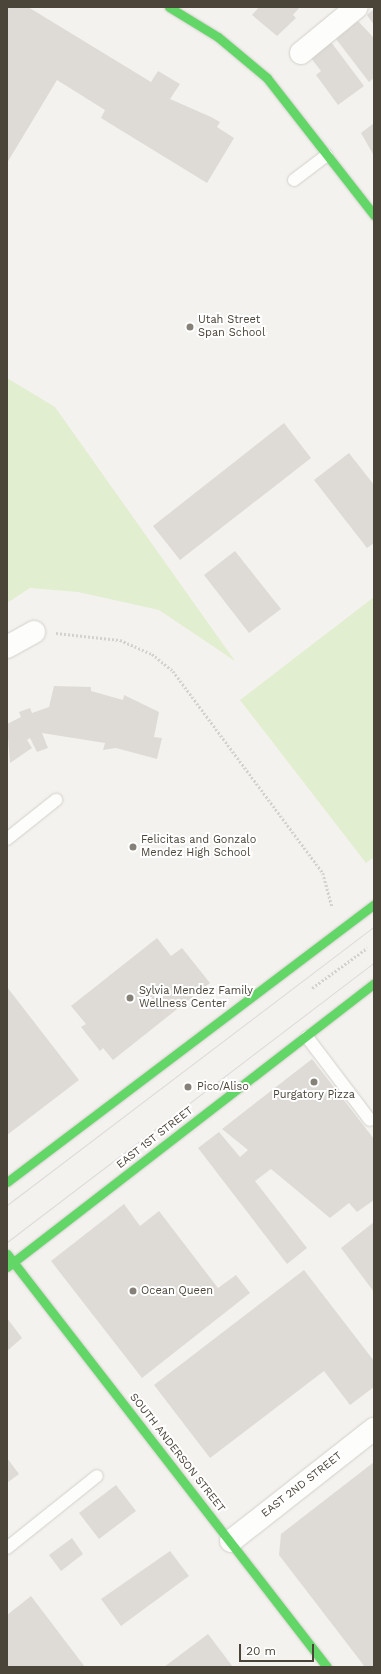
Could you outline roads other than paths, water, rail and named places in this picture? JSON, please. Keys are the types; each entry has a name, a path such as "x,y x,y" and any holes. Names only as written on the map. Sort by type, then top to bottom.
{"main road":[{"path":"169,7 218,37 267,78 374,215"},
{"path":"7,1182 374,904"},
{"name":"EAST 1ST STREET","path":"10,1264 374,983"},
{"name":"SOUTH ANDERSON STREET","path":"7,1254 10,1264 231,1541 327,1667"}],"street":[{"path":"301,53 345,10"},
{"path":"7,647 34,632"},
{"name":"EAST 2ND STREET","path":"231,1541 374,1429"}],"lane":[{"path":"294,180 327,155"},
{"path":"7,839 56,800"},
{"path":"307,1036 370,1120"},
{"path":"7,1548 97,1476"}],"tram line":[{"path":"7,1205 374,926"},
{"path":"7,1242 374,962"}],"place":[{"name":"Utah Street Span School","path":"190,327"},
{"name":"Felicitas and Gonzalo Mendez High School","path":"133,847"},
{"name":"Sylvia Mendez Family Wellness Center","path":"130,998"},
{"name":"Purgatory Pizza","path":"314,1082"},
{"name":"Pico/Aliso","path":"188,1087"},
{"name":"Ocean Queen","path":"133,1291"}]}
